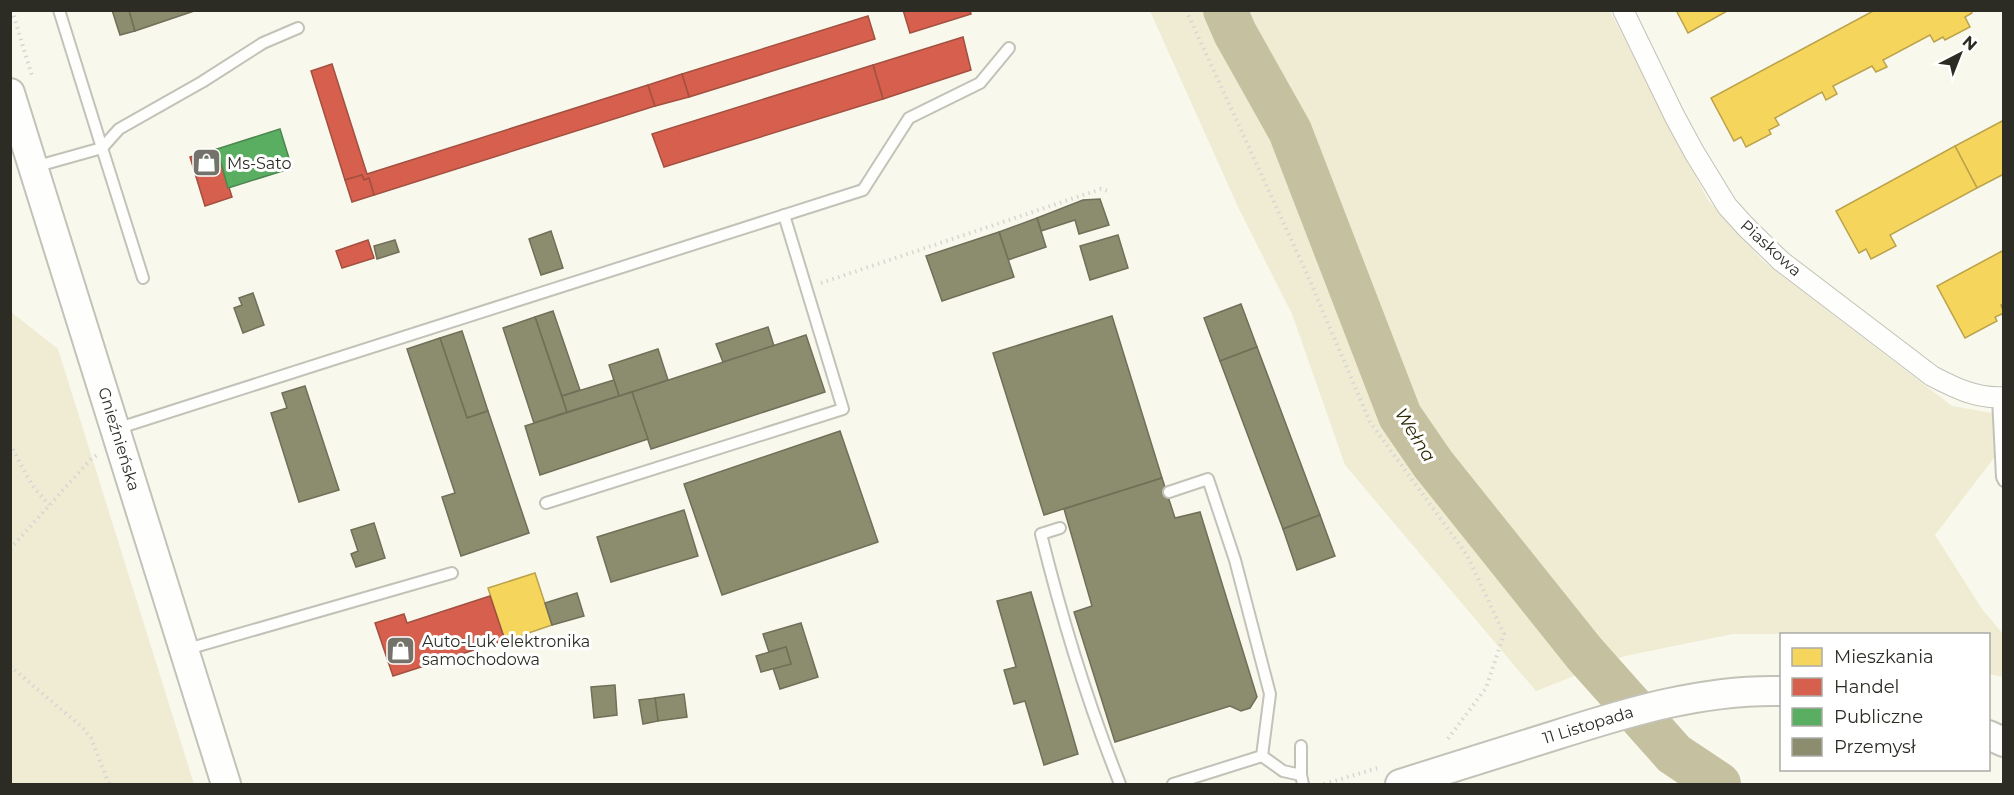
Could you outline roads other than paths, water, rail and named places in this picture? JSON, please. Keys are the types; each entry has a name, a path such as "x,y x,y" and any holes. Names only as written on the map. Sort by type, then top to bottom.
{"main road":[{"name":"Gnieźnieńska","path":"10,93 226,784"},
{"name":"11 Listopada","path":"1400,784 1671,701 1716,695 1780,691"},
{"path":"1990,735 2004,742"}],"street":[{"name":"Piaskowa","path":"1623,10 1694,152 1728,206 1746,227 1781,261 1932,376 1974,395 2001,398"}],"lane":[{"path":"59,10 143,278"},
{"path":"34,167 102,148 119,129 202,82 263,43 298,28"},
{"path":"118,436 862,190 909,118 980,83 1009,48"},
{"path":"546,503 843,409 784,215"},
{"path":"2001,398 2002,477 2004,481"},
{"path":"1169,492 1208,479 1235,560 1270,694 1262,756"},
{"path":"1060,528 1041,534 1052,580 1094,712 1120,784"},
{"path":"184,650 452,573"},
{"path":"1262,756 1283,771 1302,780 1301,746"},
{"path":"1173,784 1262,756"}],"waterway":[{"name":"Wełna","path":"1225,10 1235,33 1290,131 1400,416 1433,464 1585,654 1674,754 1719,784"}],"place":[{"name":"Ms-Sato","path":"206,163"},
{"name":"Auto-Luk elektronika samochodowa","path":"401,650"}]}
